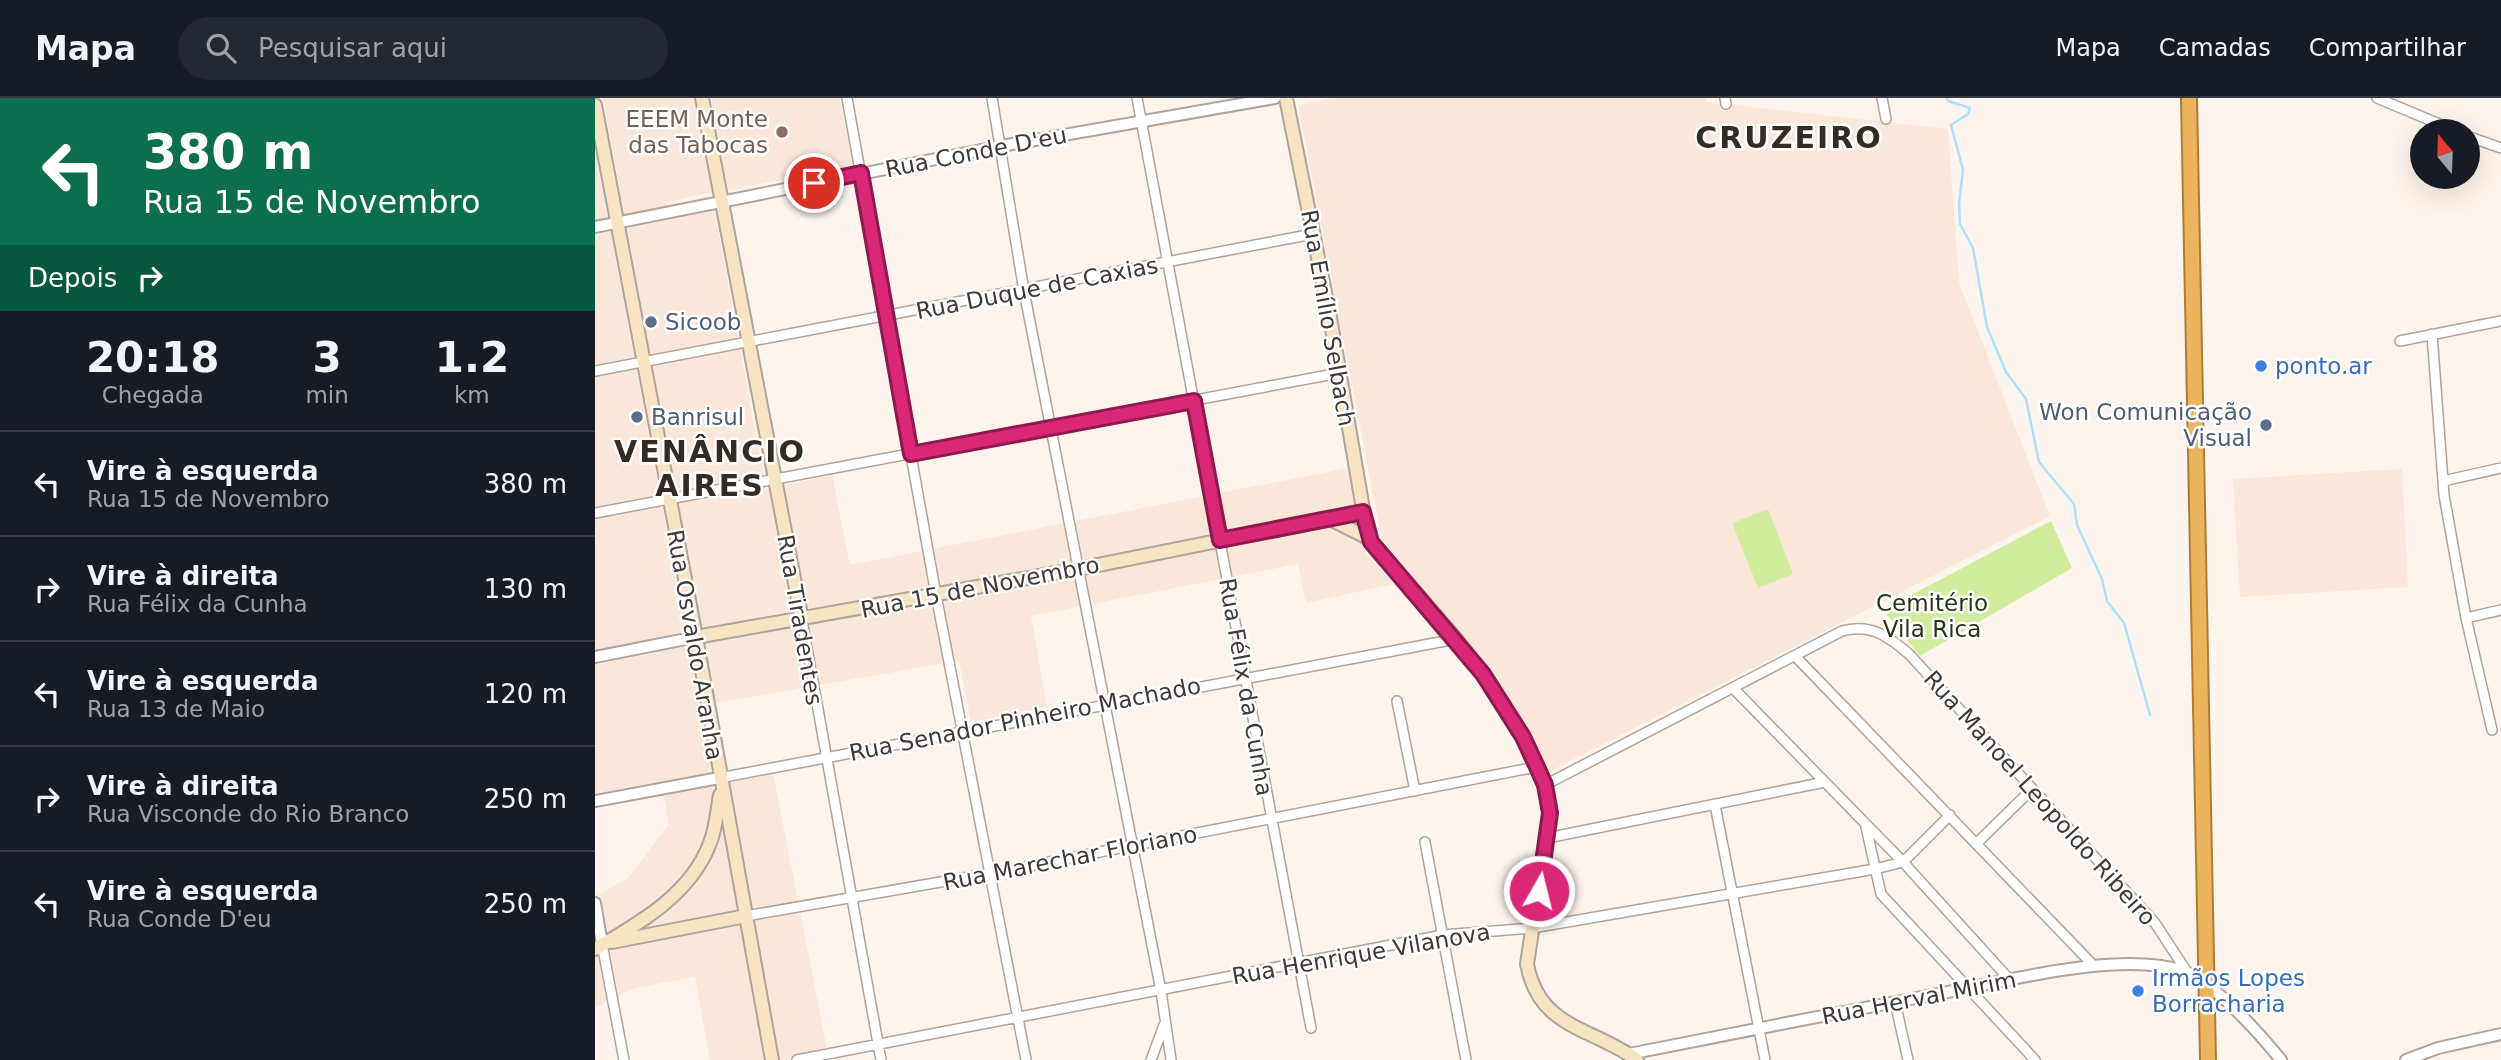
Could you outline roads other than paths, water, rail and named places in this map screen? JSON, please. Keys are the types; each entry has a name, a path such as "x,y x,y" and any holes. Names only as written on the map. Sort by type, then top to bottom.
{"highway":[{"path":"2189,98 2208,1060"}],"main road":[{"name":"Rua Tiradentes","path":"702,98 802,620"},
{"name":"Rua Emílio Selbach","path":"1286,98 1314,234 1368,538"},
{"name":"Rua Osvaldo Aranha","path":"595,106 696,637 720,783 772,1060"},
{"name":"Rua 15 de Novembro","path":"696,637 1078,569 1363,512"},
{"path":"1332,520 1368,538 1456,639 1483,674 1523,737 1545,785 1550,813 1527,964 1530,982 1541,1002 1561,1020 1633,1057"},
{"path":"599,947 653,913 681,890 698,867 714,828 720,783"},
{"path":"714,828 729,826"},
{"name":"Rua Marechar Floriano","path":"599,947 746,916"}],"street":[{"path":"847,98 936,595 992,873 1026,1060"},
{"path":"992,98 1024,291 1160,991 1171,1060"},
{"name":"Rua Félix da Cunha","path":"1137,98 1311,1028"},
{"name":"Rua Conde D'eu","path":"595,227 1000,146 1275,98"},
{"path":"1882,98 1886,119"},
{"path":"2377,98 2427,119"},
{"path":"2480,141 2501,148"},
{"name":"Rua Duque de Caxias","path":"595,372 1314,234"},
{"path":"2400,341 2501,321"},
{"path":"2432,334 2443,481 2466,618 2493,730"},
{"path":"595,513 1339,373"},
{"path":"2443,481 2501,468"},
{"path":"2466,618 2501,610"},
{"name":"Rua Tiradentes","path":"802,620 881,1060"},
{"name":"Rua Manoel Leopoldo Ribeiro","path":"1545,785 1842,631 1856,627 1870,628 1890,638 1909,654 2155,923 2187,972"},
{"name":"Rua 15 de Novembro","path":"595,657 696,637"},
{"name":"Rua Senador Pinheiro Machado","path":"595,801 720,783 825,758 963,731 1456,639"},
{"path":"1795,656 2094,966"},
{"path":"1733,688 1903,862 2010,980"},
{"path":"1397,701 1415,791"},
{"name":"Rua Marechar Floriano","path":"746,916 992,873 1537,767"},
{"path":"1546,838 1825,782"},
{"path":"1977,843 2032,789"},
{"path":"1715,805 1765,1060"},
{"path":"1903,862 1950,815"},
{"path":"1865,825 1881,894 2035,1060"},
{"path":"1425,842 1466,1060"},
{"name":"Rua Henrique Vilanova","path":"797,1060 1443,935 1532,928 1732,895 1903,862"},
{"path":"595,903 599,947 624,1060"},
{"name":"Rua Herval Mirim","path":"1633,1057 1758,1028 2010,980 2094,966 2134,965 2187,972 2206,986 2281,1060"},
{"path":"1895,1002 1908,1060"},
{"path":"1151,1060 1165,1022"},
{"path":"2406,1060 2438,1048 2501,1034"}],"waterway":[{"path":"1947,98 1948,101 1970,108 1968,114 1951,125 1963,170 1959,204 1960,224 1973,248 1987,327 2006,372 2026,399 2039,462 2074,504 2077,525 2102,579 2107,601 2124,623 2150,715"}],"place":[{"name":"EEEM Monte das Tabocas","path":"782,132"},
{"name":"Sicoob","path":"651,322"},
{"name":"ponto.ar","path":"2261,366"},
{"name":"Banrisul","path":"637,417"},
{"name":"Won Comunicação Visual","path":"2266,425"},
{"name":"Irmãos Lopes Borracharia","path":"2138,991"}],"district":[{"name":"CRUZEIRO","path":"1789,138"},
{"name":"VENÂNCIO AIRES","path":"710,469"}],"park label":[{"name":"Cemitério Vila Rica","path":"1932,616"}]}
